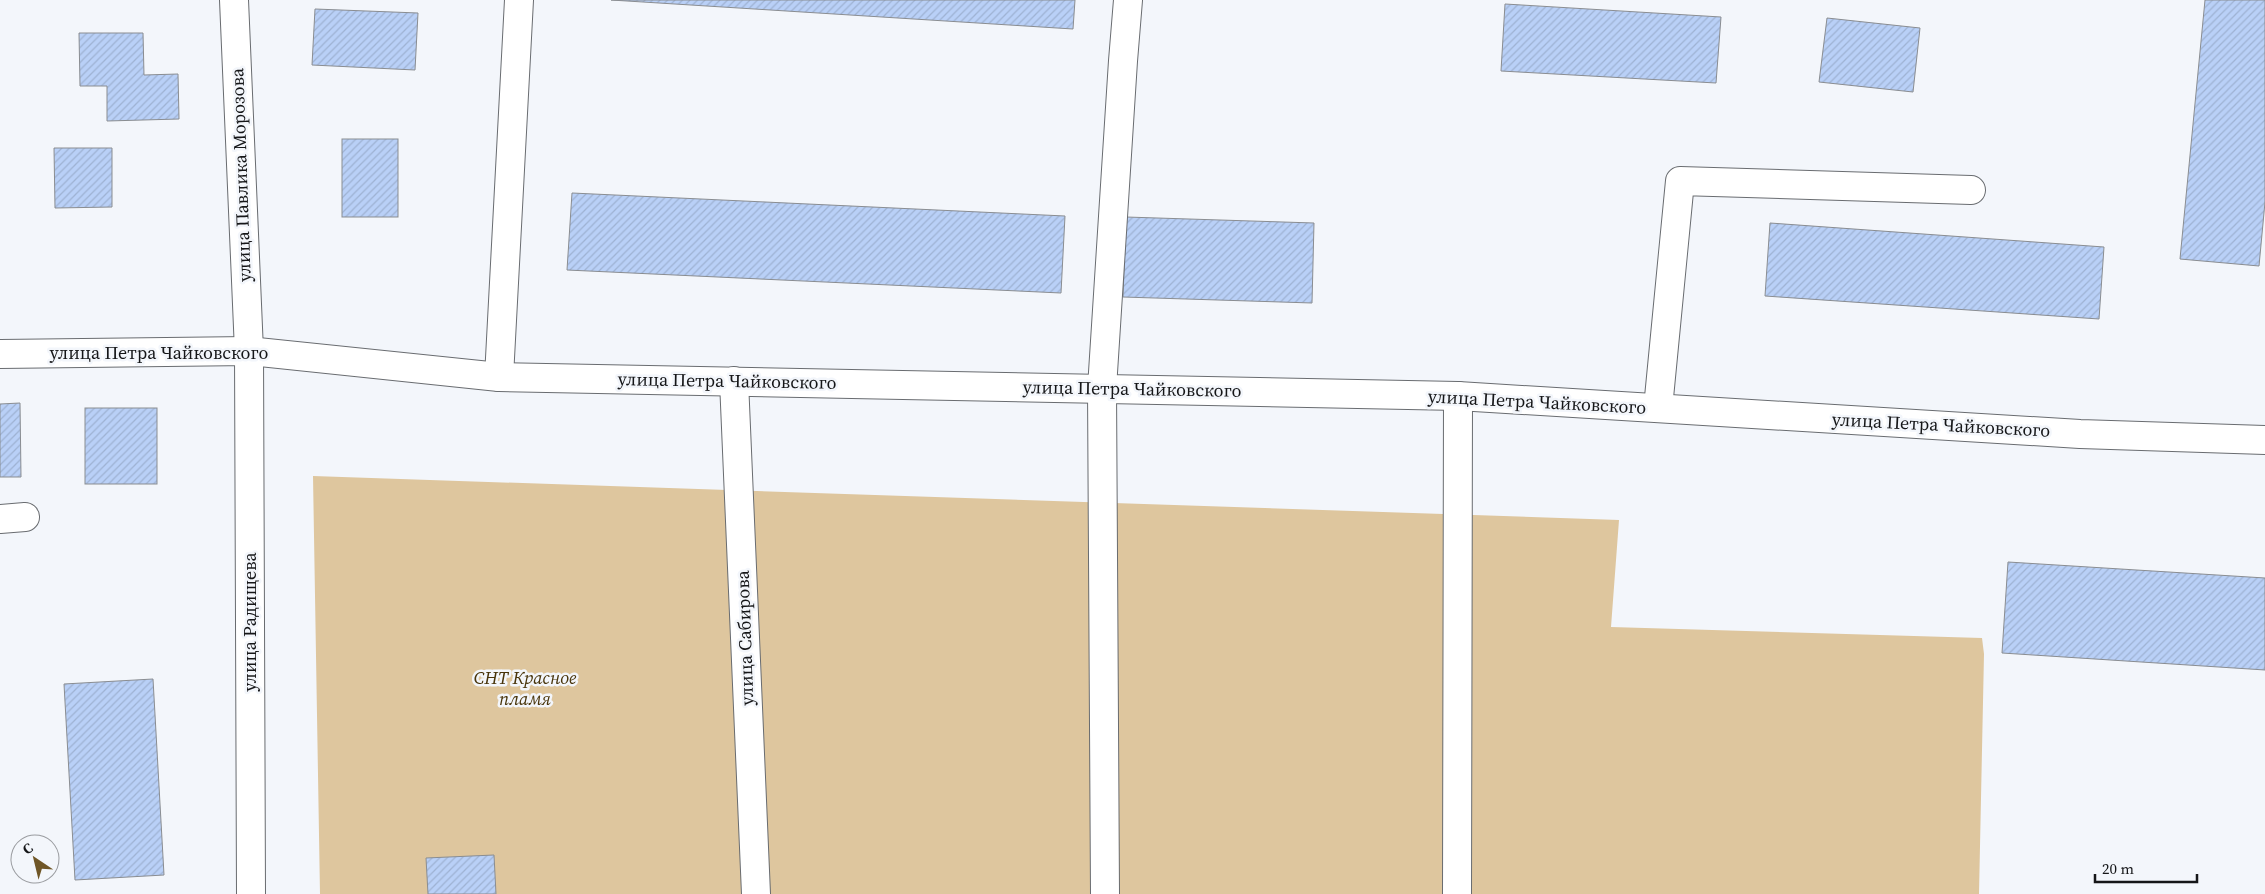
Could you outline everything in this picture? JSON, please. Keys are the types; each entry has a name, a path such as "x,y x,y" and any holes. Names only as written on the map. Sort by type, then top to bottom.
{"street":[{"name":"улица Павлика Морозова","path":"234,0 249,351"},
{"path":"499,377 519,0"},
{"path":"1105,894 1102,388 1128,0"},
{"path":"1658,408 1680,181 1971,190"},
{"name":"улица Петра Чайковского","path":"0,354 249,351 499,377 1458,396 2070,433 2265,440"},
{"name":"улица Радищева","path":"249,351 251,894"},
{"name":"улица Сабирова","path":"734,381 756,894"},
{"path":"1456,894 1458,396"}],"green space":[{"name":"СНТ Красное пламя","path":"313,476 1619,520 1611,627 1982,638 1984,654 1979,894 320,894"}],"building":[{"path":"611,0 1075,0 1073,29"},
{"path":"2205,0 2265,0 2265,202 2259,266 2180,259"},
{"path":"1505,4 1721,17 1716,83 1501,71"},
{"path":"315,9 418,13 415,70 312,65"},
{"path":"1827,18 1920,28 1913,92 1819,82"},
{"path":"79,33 143,33 144,75 178,74 179,119 107,121 107,86 80,86"},
{"path":"342,139 398,139 398,217 342,217"},
{"path":"54,148 112,148 112,207 55,208"},
{"path":"572,193 1065,216 1061,293 567,270"},
{"path":"1126,217 1314,223 1312,303 1123,297"},
{"path":"1770,223 2104,247 2099,319 1765,296"},
{"path":"20,403 21,477 0,477 0,404"},
{"path":"85,408 157,408 157,484 85,484"},
{"path":"2008,562 2265,578 2265,670 2002,653"},
{"path":"153,679 164,875 75,880 64,684"},
{"path":"494,855 496,894 428,894 426,858"}]}
